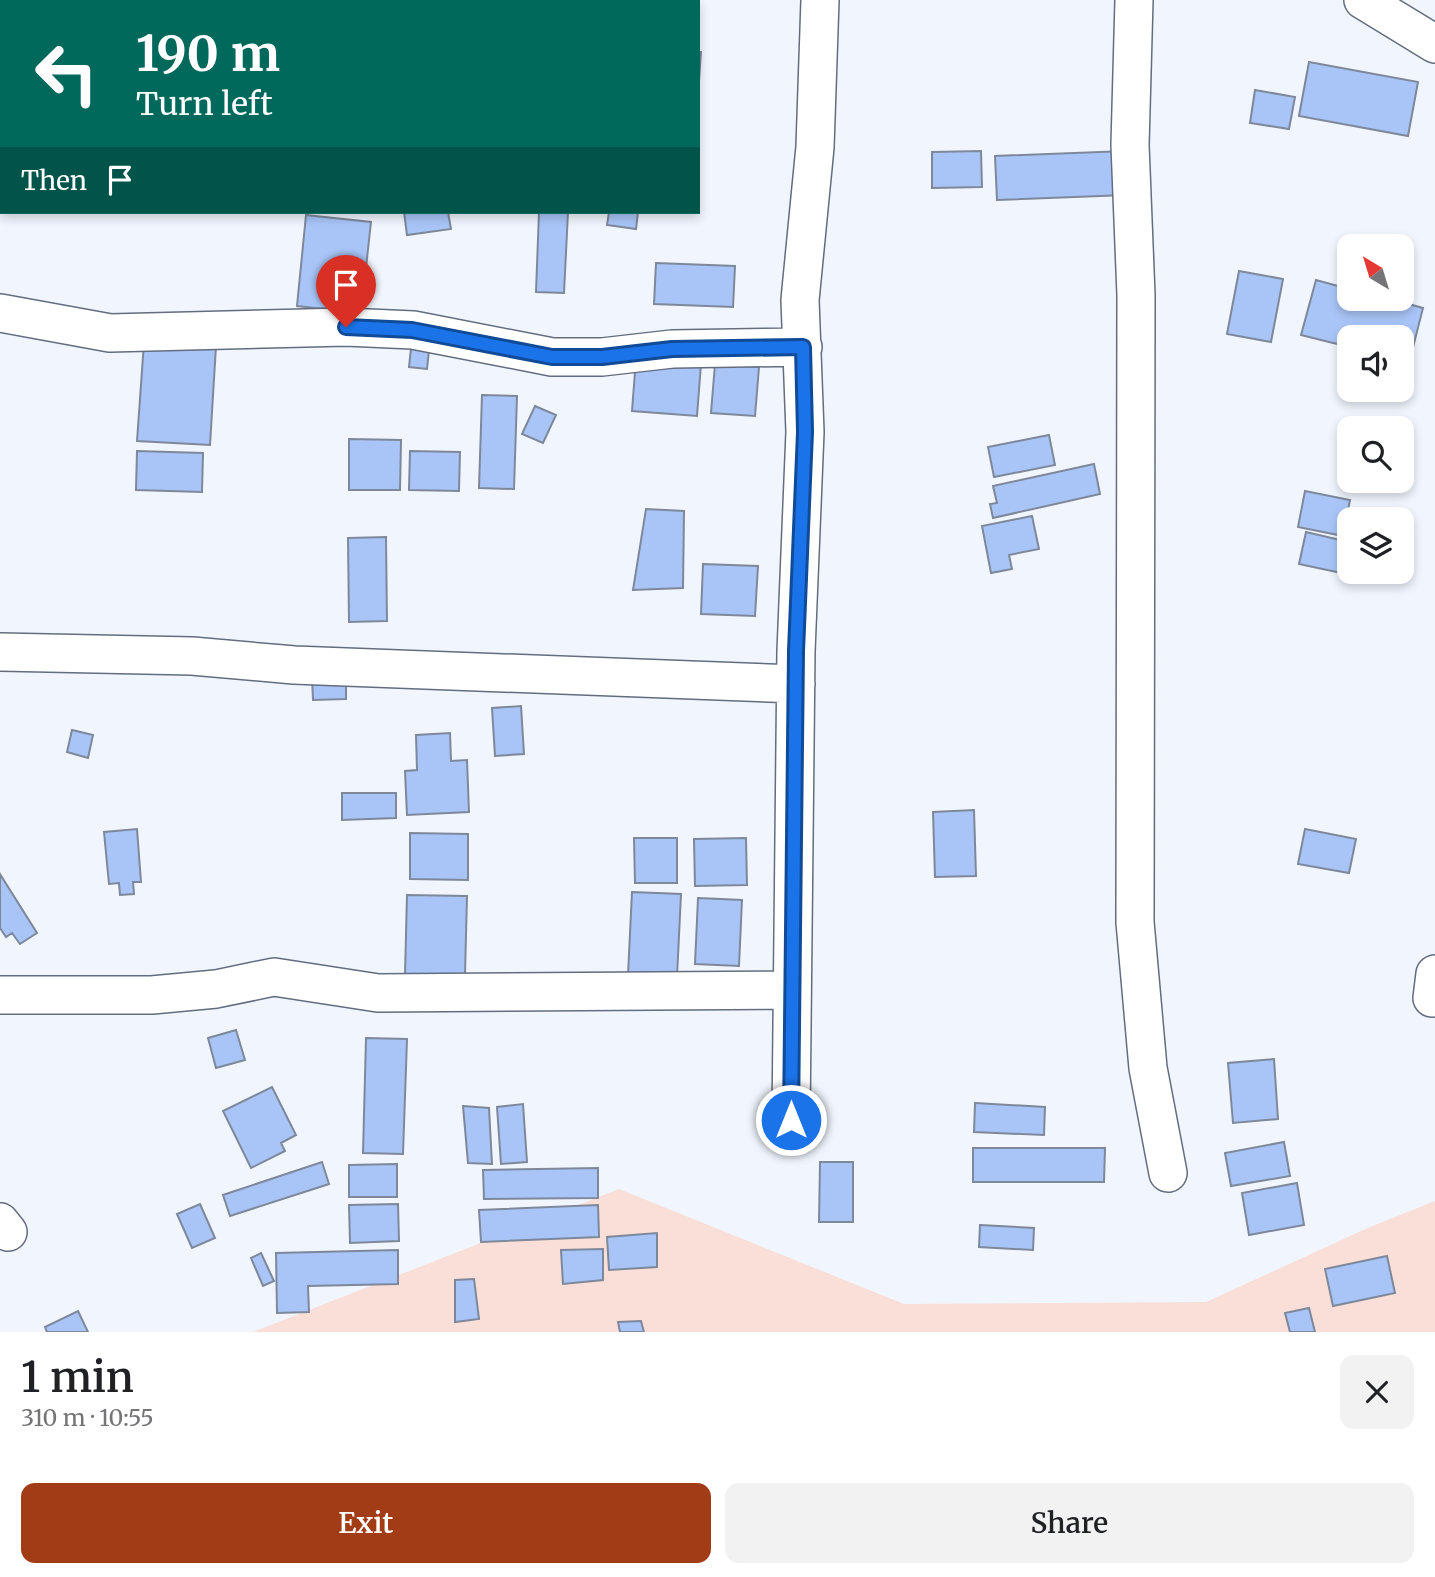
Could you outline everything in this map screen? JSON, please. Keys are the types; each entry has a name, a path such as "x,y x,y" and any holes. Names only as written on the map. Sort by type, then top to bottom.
{"street":[{"path":"791,1120 796,684 799,540 805,432 800,300 815,147 820,0"},
{"path":"1134,0 1130,132 1136,295 1135,922 1148,1068 1168,1172"},
{"path":"1363,0 1435,44 1435,58"},
{"path":"0,313 110,333 346,327 412,330 552,357 602,357 672,349 803,347"},
{"path":"0,652 191,656 294,665 796,684"},
{"path":"0,995 152,995 216,989 274,977 378,993 792,990"}],"shaded area":[{"path":"619,1189 904,1304 1206,1302 1370,1227 1435,1201 1435,1332 253,1332"}],"building":[{"path":"1309,62 1418,82 1408,136 1299,116"},
{"path":"1255,90 1295,97 1289,129 1250,123"},
{"path":"981,151 982,187 932,188 932,152"},
{"path":"1125,151 1126,195 997,200 995,156"},
{"path":"404,214 448,214 451,229 407,235"},
{"path":"539,214 568,214 564,293 536,292"},
{"path":"609,214 638,214 636,229 607,225"},
{"path":"306,215 371,222 361,313 297,306"},
{"path":"656,263 735,266 733,307 654,304"},
{"path":"1239,271 1283,279 1271,342 1227,334"},
{"path":"1316,280 1337,286 1337,312 1414,312 1414,305 1423,308 1414,343 1414,325 1337,325 1337,344 1301,335"},
{"path":"144,342 216,346 210,445 137,441"},
{"path":"411,348 429,350 427,369 409,367"},
{"path":"636,359 701,364 697,416 632,411"},
{"path":"715,364 759,367 755,416 711,413"},
{"path":"482,395 517,396 514,489 479,488"},
{"path":"535,406 556,415 543,443 522,434"},
{"path":"1049,435 1055,465 994,477 988,447"},
{"path":"349,439 401,440 400,490 349,490"},
{"path":"137,451 203,453 202,492 136,490"},
{"path":"410,451 460,452 459,491 409,490"},
{"path":"1094,464 1100,494 993,518 990,504 997,503 993,486"},
{"path":"1305,491 1350,500 1349,507 1337,507 1337,535 1298,527"},
{"path":"646,509 684,511 683,588 633,590"},
{"path":"1032,516 1039,549 1009,555 1012,569 991,573 982,526"},
{"path":"1306,532 1337,539 1337,572 1299,564"},
{"path":"386,537 387,621 349,622 348,538"},
{"path":"703,564 758,566 755,616 701,614"},
{"path":"346,676 346,699 313,700 312,677"},
{"path":"521,706 524,754 495,756 492,708"},
{"path":"72,730 93,735 88,758 67,752"},
{"path":"450,733 451,761 467,760 469,812 407,815 405,771 417,770 416,735"},
{"path":"342,793 396,793 396,818 342,820"},
{"path":"974,810 976,876 935,877 933,812"},
{"path":"137,829 141,882 133,882 134,894 120,895 119,883 109,884 104,832"},
{"path":"1305,829 1356,839 1349,873 1298,864"},
{"path":"410,833 468,834 468,880 410,879"},
{"path":"634,838 677,838 677,883 635,883"},
{"path":"746,838 747,885 695,886 694,839"},
{"path":"0,874 37,933 20,944 12,933 6,937 0,928"},
{"path":"632,892 681,894 677,977 628,975"},
{"path":"407,895 467,896 465,975 405,975"},
{"path":"698,898 742,900 739,966 695,964"},
{"path":"236,1030 245,1060 216,1068 208,1038"},
{"path":"366,1038 407,1039 403,1154 363,1153"},
{"path":"1274,1059 1278,1119 1233,1123 1228,1063"},
{"path":"272,1087 296,1135 281,1143 285,1151 251,1168 223,1111"},
{"path":"975,1103 1045,1107 1044,1135 974,1132"},
{"path":"523,1104 527,1162 501,1164 497,1107"},
{"path":"463,1106 489,1108 492,1164 468,1163"},
{"path":"1284,1142 1290,1176 1231,1186 1225,1153"},
{"path":"973,1148 1105,1148 1104,1182 973,1182"},
{"path":"322,1162 329,1184 230,1216 223,1195"},
{"path":"820,1162 853,1162 853,1222 819,1222"},
{"path":"397,1164 397,1197 349,1197 349,1165"},
{"path":"598,1168 598,1198 484,1199 483,1170"},
{"path":"1297,1183 1304,1225 1249,1235 1242,1193"},
{"path":"200,1204 215,1238 192,1248 177,1214"},
{"path":"398,1204 399,1241 350,1243 349,1205"},
{"path":"598,1205 599,1237 481,1242 479,1210"},
{"path":"980,1225 1034,1228 1033,1250 979,1247"},
{"path":"657,1233 657,1267 609,1270 607,1237"},
{"path":"603,1249 603,1280 563,1284 561,1250"},
{"path":"398,1250 398,1284 308,1286 309,1312 277,1313 276,1253"},
{"path":"261,1253 274,1281 263,1286 251,1258"},
{"path":"1387,1256 1395,1293 1333,1306 1325,1269"},
{"path":"474,1279 479,1319 455,1322 455,1280"},
{"path":"1309,1308 1315,1332 1290,1332 1285,1313"},
{"path":"78,1311 88,1332 47,1332 45,1327"},
{"path":"641,1321 644,1332 620,1332 618,1322"}],"route":[{"path":"346,327 412,330 552,357 602,357 672,349 803,347 805,432 796,651 791,1120"}]}
